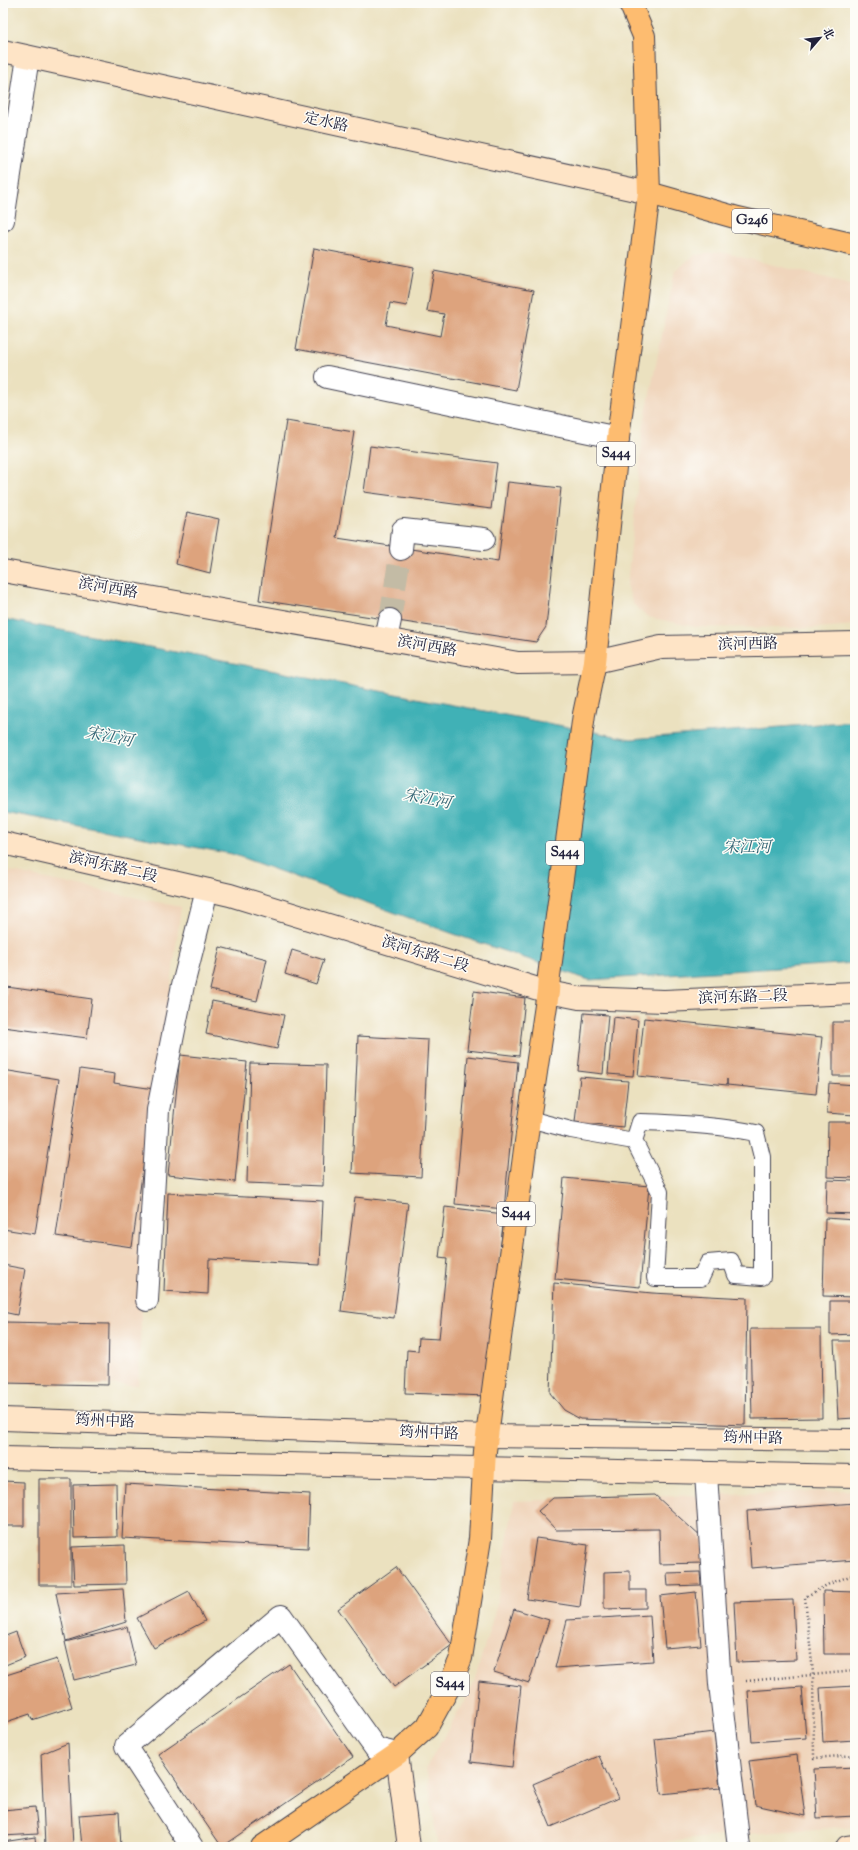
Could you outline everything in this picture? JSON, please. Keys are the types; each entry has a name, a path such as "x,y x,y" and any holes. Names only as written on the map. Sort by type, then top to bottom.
{"main road":[{"path":"630,3 644,36 649,193"},
{"name":"定水路","path":"3,51 649,193"},
{"name":"G246","path":"649,193 738,218 855,245"},
{"name":"S444","path":"262,1847 397,1754 427,1727 449,1687 461,1658 480,1539 487,1436 529,1119 548,992 584,714 595,662 618,438 649,193"},
{"name":"滨河西路","path":"3,571 388,630 518,663 595,662 661,647 855,643"},
{"name":"滨河东路二段","path":"3,843 230,895 548,992 579,998 664,1001 855,993"},
{"name":"筠州中路","path":"3,1418 487,1436 855,1440"},
{"path":"3,1458 855,1476"},
{"path":"397,1754 409,1847"},
{"path":"847,1847 855,1846"}],"street":[{"path":"3,220 28,57"},
{"path":"327,377 618,438"},
{"path":"401,549 403,530 484,539"},
{"path":"147,1300 158,1110 184,986 207,890"},
{"path":"706,1474 720,1684 739,1847"},
{"path":"192,1847 126,1746 281,1616 376,1749 397,1754"}],"lane":[{"path":"529,1119 571,1130 634,1142"},
{"path":"640,1122 680,1123 756,1133 762,1157 762,1277 736,1275 731,1261 708,1262 702,1278 655,1278 660,1192 634,1142 640,1122"}],"path":[{"path":"855,1574 829,1584 805,1597 813,1674 814,1758 855,1755"},
{"path":"720,1684 855,1671"}],"shaded area":[{"path":"721,252 855,285 855,625 815,628 696,627 648,617 633,604 627,585 644,423 675,271 695,255"},
{"path":"3,870 181,907 149,1155 138,1385 3,1383"},
{"path":"855,1490 855,1826 719,1836 623,1847 438,1847 426,1768 473,1685 496,1608 514,1501"}],"water":[{"name":"宋江河","path":"3,619 631,739 855,721 855,963 589,980 451,933 232,854 3,812"}],"building":[{"path":"314,248 414,267 407,306 390,303 386,325 440,336 444,314 427,311 434,271 534,290 516,390 296,349"},
{"path":"286,421 354,432 337,538 498,562 508,482 561,488 546,627 536,642 259,600"},
{"path":"370,446 497,463 491,509 364,492"},
{"path":"187,512 219,519 210,573 176,564"},
{"path":"220,947 267,959 257,1001 210,990"},
{"path":"292,950 324,960 316,984 285,974"},
{"path":"7,987 92,999 87,1038 3,1027"},
{"path":"474,991 525,998 519,1056 467,1050"},
{"path":"212,1001 284,1015 277,1049 206,1034"},
{"path":"584,1013 608,1015 603,1074 578,1071"},
{"path":"613,1017 638,1020 633,1076 608,1074"},
{"path":"644,1018 822,1037 816,1094 638,1076"},
{"path":"833,1022 855,1022 855,1076 833,1076"},
{"path":"358,1036 428,1040 421,1177 352,1173"},
{"path":"180,1055 247,1062 235,1182 168,1175"},
{"path":"468,1056 518,1062 504,1209 455,1204"},
{"path":"250,1063 326,1065 323,1186 247,1183"},
{"path":"80,1069 115,1074 114,1083 154,1089 132,1247 56,1236"},
{"path":"3,1070 59,1079 35,1234 3,1229"},
{"path":"580,1077 628,1081 623,1127 575,1122"},
{"path":"829,1083 855,1085 855,1115 827,1113"},
{"path":"828,1122 855,1122 855,1178 827,1177"},
{"path":"564,1178 649,1186 640,1287 555,1279"},
{"path":"827,1180 855,1181 855,1214 826,1213"},
{"path":"168,1193 323,1201 320,1265 209,1259 208,1294 164,1291"},
{"path":"355,1197 408,1203 394,1318 341,1311"},
{"path":"445,1207 504,1214 487,1396 405,1393 407,1350 418,1351 419,1338 439,1339 447,1259 439,1258"},
{"path":"825,1218 855,1220 855,1297 823,1296"},
{"path":"3,1265 25,1269 17,1315 3,1312"},
{"path":"554,1283 652,1293 747,1298 745,1425 580,1419 564,1410 550,1393"},
{"path":"830,1301 855,1301 855,1334 830,1335"},
{"path":"3,1322 109,1324 108,1385 3,1383"},
{"path":"750,1329 821,1329 822,1418 752,1419"},
{"path":"834,1341 855,1341 855,1418 838,1419"},
{"path":"39,1479 71,1479 71,1585 39,1585"},
{"path":"3,1481 24,1482 24,1526 3,1526"},
{"path":"116,1484 117,1537 74,1538 73,1485"},
{"path":"125,1484 310,1494 308,1548 122,1538"},
{"path":"655,1495 703,1539 703,1563 660,1564 659,1529 556,1530 538,1511 553,1498"},
{"path":"855,1503 855,1560 751,1568 747,1511"},
{"path":"536,1538 588,1545 580,1607 527,1599"},
{"path":"125,1545 126,1584 74,1585 72,1547"},
{"path":"396,1567 452,1645 394,1687 338,1609"},
{"path":"630,1571 630,1590 646,1590 646,1608 604,1609 604,1572"},
{"path":"700,1572 701,1585 668,1586 667,1573"},
{"path":"123,1589 126,1622 66,1641 56,1593"},
{"path":"189,1591 205,1621 154,1648 137,1618"},
{"path":"823,1591 855,1592 855,1654 824,1654"},
{"path":"696,1592 701,1645 665,1648 660,1596"},
{"path":"793,1600 796,1660 737,1662 734,1602"},
{"path":"514,1609 549,1620 529,1683 494,1672"},
{"path":"650,1615 653,1661 555,1668 567,1620"},
{"path":"127,1627 136,1665 74,1680 65,1642"},
{"path":"16,1632 25,1657 3,1666 3,1637"},
{"path":"57,1659 72,1707 32,1720 30,1714 3,1723 3,1676"},
{"path":"289,1664 353,1757 222,1847 158,1754"},
{"path":"479,1681 521,1686 512,1767 471,1762"},
{"path":"855,1686 855,1740 823,1742 820,1688"},
{"path":"802,1687 806,1738 752,1742 748,1691"},
{"path":"714,1732 720,1788 661,1794 655,1739"},
{"path":"68,1743 73,1847 45,1847 41,1754"},
{"path":"797,1755 805,1816 755,1805 749,1761"},
{"path":"599,1756 618,1798 551,1827 533,1784"},
{"path":"855,1767 855,1816 817,1818 814,1769"},
{"path":"35,1807 38,1834 3,1836 3,1810"},
{"path":"119,1812 121,1847 82,1847 79,1815"},
{"path":"35,1837 36,1847 3,1847 3,1842"}],"tunnel":[{"path":"390,620 401,549"}]}
